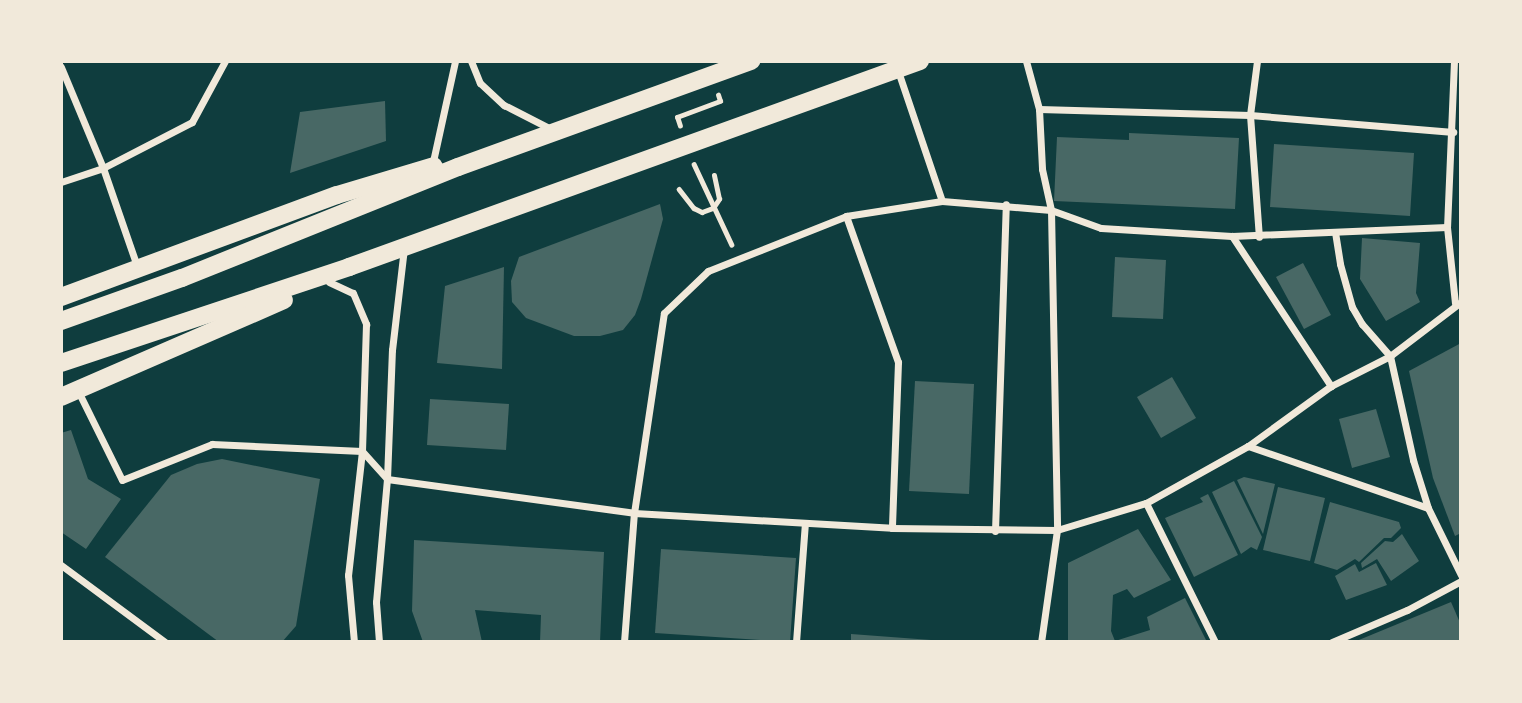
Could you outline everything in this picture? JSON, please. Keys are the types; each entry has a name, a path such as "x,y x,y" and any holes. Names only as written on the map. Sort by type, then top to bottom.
{"main road":[{"path":"61,321 182,278 458,167 751,61"},
{"path":"61,363 349,267 920,61"},
{"path":"61,298 337,195 432,166 458,167"},
{"path":"69,393 329,282 349,267"}],"street":[{"path":"61,182 103,168 192,122 225,61"},
{"path":"432,166 455,61"},
{"path":"471,61 481,83 504,105 558,133"},
{"path":"1026,61 1039,109 1042,169 1051,210 1057,530 1041,642"},
{"path":"1257,61 1250,115 1259,237"},
{"path":"69,393 122,480 212,444 362,450 387,479 634,513 892,528 1057,530 1146,503 1248,446 1331,386 1390,356 1458,303 1447,227 1454,61"},
{"path":"61,66 103,168 138,270"},
{"path":"898,71 942,201"},
{"path":"1039,109 1250,115 1453,132"},
{"path":"624,642 634,513 664,313 708,271 846,216 942,201 1006,204 1051,210 1101,228 1232,236 1259,237 1447,227"},
{"path":"995,531 1006,204"},
{"path":"846,216 898,362 892,528"},
{"path":"1335,232 1345,287 1352,307 1390,356 1413,460 1428,508 1461,575"},
{"path":"1232,236 1331,386"},
{"path":"379,642 376,602 387,479 391,350 404,247"},
{"path":"329,282 353,293 366,324 362,450 348,575 354,642"},
{"path":"1248,446 1428,508"},
{"path":"1146,503 1215,642"},
{"path":"796,642 805,523"},
{"path":"61,565 166,642"},
{"path":"1332,642 1408,610 1461,581"}],"path":[{"path":"679,189 694,208 702,212 713,208 719,199 714,176"},
{"path":"703,188 739,259"}],"building":[{"path":"385,101 386,141 290,173 300,112"},
{"path":"1129,133 1239,138 1235,209 1054,201 1057,137 1129,140"},
{"path":"1274,144 1414,153 1410,216 1270,207"},
{"path":"660,204 663,219 641,299 635,315 623,330 600,336 574,336 526,318 512,302 511,281 519,257"},
{"path":"1362,238 1420,243 1416,293 1420,302 1386,321 1360,279"},
{"path":"1115,257 1166,260 1163,319 1112,317"},
{"path":"1303,263 1331,315 1304,329 1276,277"},
{"path":"504,267 502,369 437,363 445,286"},
{"path":"1461,343 1461,533 1455,536 1433,478 1409,371"},
{"path":"1172,377 1196,418 1161,438 1137,397"},
{"path":"915,381 974,384 969,494 909,491"},
{"path":"430,399 509,404 506,450 427,445"},
{"path":"1376,409 1390,457 1352,468 1339,419"},
{"path":"71,430 88,479 121,499 86,549 61,532 61,433"},
{"path":"222,459 320,479 296,626 282,642 219,642 105,557 171,475 197,464"},
{"path":"1244,477 1275,484 1263,534 1237,480"},
{"path":"1234,481 1262,537 1257,550 1251,547 1241,554 1212,492"},
{"path":"1278,487 1325,498 1310,561 1263,550"},
{"path":"1208,494 1238,555 1194,577 1165,518 1203,502 1200,498"},
{"path":"1330,502 1399,522 1401,528 1391,538 1384,538 1359,562 1355,559 1337,570 1314,563"},
{"path":"1138,529 1171,580 1134,598 1127,589 1113,595 1111,631 1115,641 1150,630 1147,617 1185,598 1207,642 1068,642 1068,563"},
{"path":"1402,534 1419,561 1391,581 1377,559 1362,568 1361,563 1385,541 1393,542"},
{"path":"414,540 604,552 600,642 540,642 541,615 475,610 482,642 423,642 412,611"},
{"path":"661,549 796,558 790,642 655,633"},
{"path":"1376,563 1387,585 1346,600 1335,576 1355,564 1359,572"},
{"path":"1451,602 1461,625 1461,642 1354,642"},
{"path":"851,634 931,640 931,642 851,642"}]}
